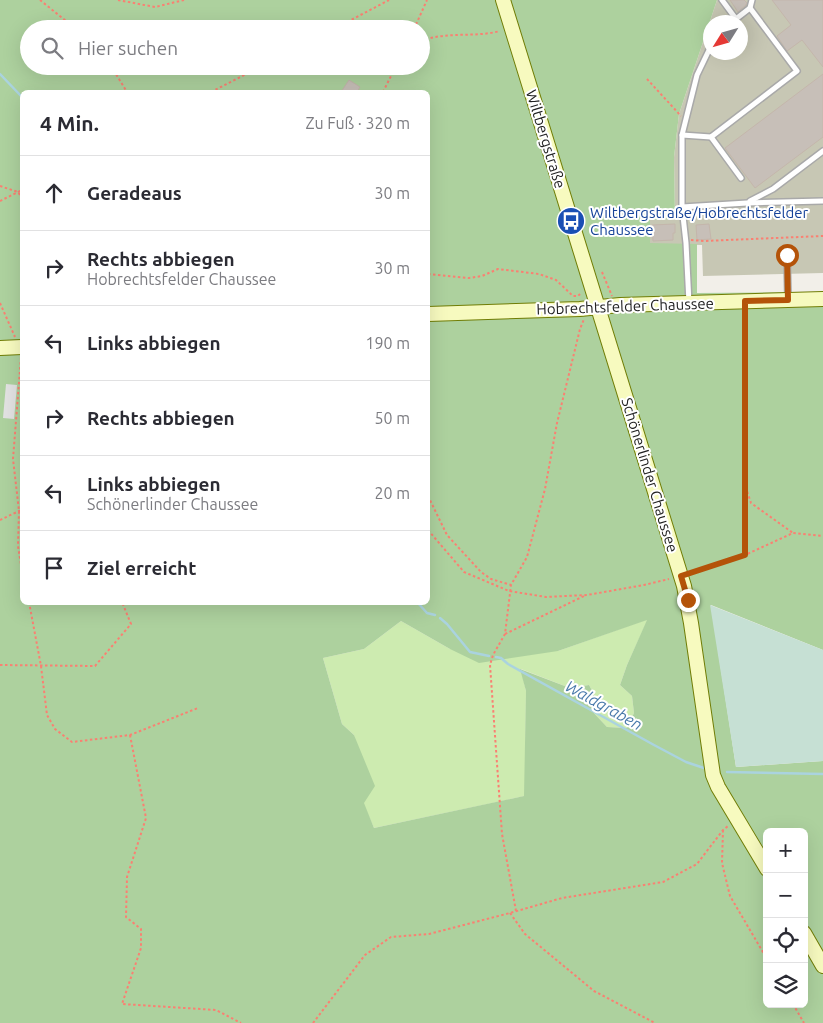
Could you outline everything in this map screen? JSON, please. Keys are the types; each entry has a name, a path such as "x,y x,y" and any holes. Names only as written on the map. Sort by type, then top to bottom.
{"main road":[{"name":"Wiltbergstraße","path":"503,0 599,307"},
{"name":"Hobrechtsfelder Chaussee","path":"430,314 823,299"},
{"name":"Schönerlinder Chaussee","path":"599,307 688,600 713,774 718,787 763,863"},
{"path":"0,348 20,347"},
{"path":"808,941 823,966"}],"lane":[{"path":"722,0 731,15"},
{"path":"741,15 750,8 752,0"},
{"path":"682,135 711,136 797,71 750,8"},
{"path":"688,303 682,206 682,135 697,75 704,60"},
{"path":"711,136 742,178"},
{"path":"747,203 773,189 823,151"},
{"path":"682,206 823,201"},
{"path":"787,255 788,300"}],"path":[{"path":"40,0 65,20"},
{"path":"118,0 155,7 184,0"},
{"path":"351,20 389,0"},
{"path":"418,20 427,0"},
{"path":"430,38 482,35 512,28"},
{"path":"117,75 126,90"},
{"path":"216,90 245,75"},
{"path":"384,90 392,75"},
{"path":"647,79 679,114"},
{"path":"0,186 18,192 20,195"},
{"path":"0,201 18,192"},
{"path":"685,240 704,241 823,236"},
{"path":"430,274 469,278 482,276 498,269 539,274 556,280 572,296 580,294"},
{"path":"602,272 614,306"},
{"path":"745,301 745,555"},
{"path":"0,302 14,336 20,344"},
{"path":"516,910 502,834 490,665 493,655 505,634 511,585 527,557 545,489 557,423 580,329 586,315"},
{"path":"20,372 13,459 19,511 18,546 20,558"},
{"path":"745,485 751,503 792,533"},
{"path":"430,500 447,534 481,572 490,579 511,585"},
{"path":"0,520 19,511"},
{"path":"430,532 464,572 509,591 546,597 587,595 681,576 745,555 792,533 823,536"},
{"path":"505,634 587,595"},
{"path":"30,605 41,666 47,715 55,729 72,742 130,735 198,708"},
{"path":"0,665 95,666 130,624 123,605"},
{"path":"130,735 146,818 127,877 126,917 141,929 141,948 122,1004 216,1010 241,1023"},
{"path":"313,1023 365,955 390,938 429,934 562,898 663,882 697,864 723,830 738,820"},
{"path":"723,830 722,863 730,896 763,951"},
{"path":"510,913 525,934 594,991 655,1023"},
{"path":"795,1008 804,1023"}],"shaded area":[{"path":"717,0 823,0 823,273 703,276 702,245 650,244 650,220 675,219 674,157 679,114 703,42 703,60 748,60 748,15 712,15"},
{"path":"6,384 17,385 14,419 3,418"},
{"path":"710,605 823,650 823,761 736,767"}],"green space":[{"path":"0,0 717,0 712,15 703,15 703,42 679,114 674,157 675,219 650,220 650,243 697,244 697,293 823,292 823,650 711,605 736,767 823,761 823,1023 0,1023","holes":["647,620 620,685 632,696 634,713 627,728 607,727 591,710 594,694 589,685 570,688 520,669 526,691 524,796 374,828 364,803 375,786 354,735 342,724 323,658 364,649 401,621 479,663 558,651"]},
{"path":"648,619 620,685 632,696 634,713 627,728 607,727 591,710 594,694 589,685 570,688 521,669 526,691 525,796 374,828 363,803 354,735 342,724 323,658 364,649 401,621 450,649 558,651"}],"building":[{"path":"730,0 744,0 747,3 738,12"},
{"path":"772,0 823,0 823,67 802,40 787,51 777,36 791,25"},
{"path":"823,74 823,137 755,188 725,148"},
{"path":"349,80 360,87 358,90 342,90"},
{"path":"675,224 673,240 653,241 652,225"},
{"path":"709,224 711,239 697,240 696,225"}],"waterway":[{"name":"Waldgraben","path":"0,74 20,95"},
{"name":"Waldgraben","path":"420,605 427,613 435,615"},
{"name":"Waldgraben","path":"440,618 470,652 489,656"},
{"name":"Waldgraben","path":"496,657 501,658 508,664 654,745 686,762 704,768"},
{"name":"Waldgraben","path":"727,772 823,774"}],"place":[{"name":"Wiltbergstraße/Hobrechtsfelder Chaussee","path":"571,221"}],"route":[{"path":"688,600 681,576 745,555 745,301 788,300 787,255"}]}
